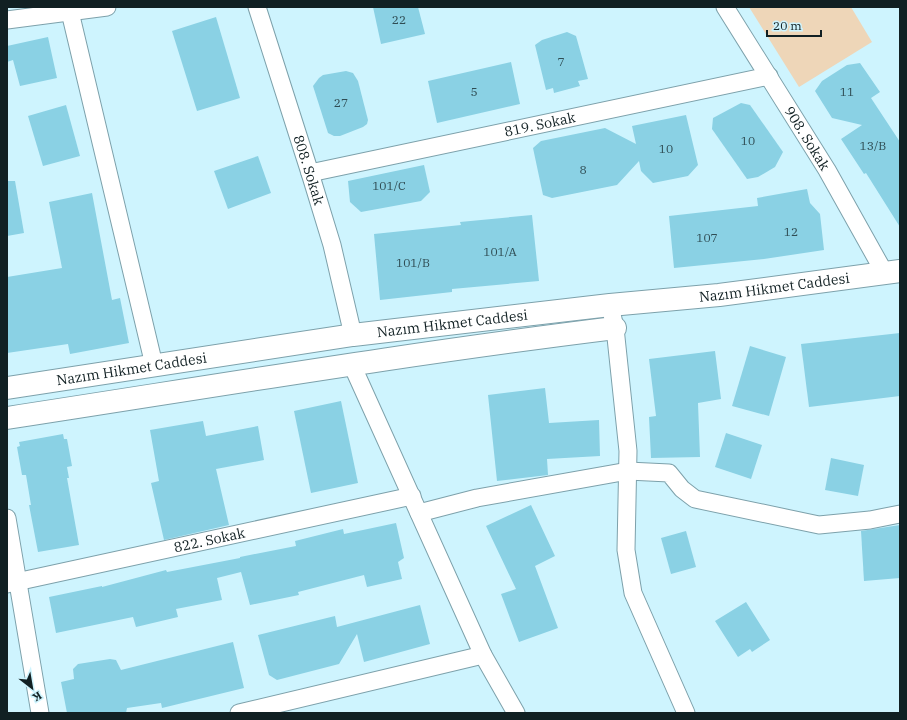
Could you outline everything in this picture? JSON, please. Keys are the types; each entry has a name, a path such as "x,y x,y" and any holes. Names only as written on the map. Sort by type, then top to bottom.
{"street":[{"path":"7,20 107,7"},
{"name":"808. Sokak","path":"257,7 332,245 353,335"},
{"name":"908. Sokak","path":"725,7 892,271"},
{"path":"70,12 154,365"},
{"name":"819. Sokak","path":"310,173 769,76"},
{"name":"Nazım Hikmet Caddesi","path":"7,388 353,335 610,305 719,295 892,271"},
{"path":"610,305 628,451 626,550 633,593 686,713"},
{"name":"Nazım Hikmet Caddesi","path":"7,418 352,365 614,328"},
{"path":"352,365 482,655 516,713"},
{"path":"419,513 477,498 628,471 669,473 682,489 695,500 820,525 870,520 900,514"},
{"name":"822. Sokak","path":"13,582 412,496"},
{"path":"7,518 13,582 40,713"},
{"path":"239,713 482,655"}],"shaded area":[{"path":"749,7 851,7 872,42 799,87"}],"building":[{"path":"373,7 418,7 425,34 381,44"},
{"path":"216,17 240,98 197,111 172,31"},
{"path":"567,32 576,36 588,79 578,81 580,86 554,93 553,88 546,90 535,45 542,40"},
{"path":"48,37 57,78 20,86 13,60 7,62 7,46"},
{"path":"511,62 520,104 437,123 428,81"},
{"path":"860,63 880,92 871,98 900,142 900,227 866,173 864,174 841,139 862,125 832,118 815,91 822,81 847,65"},
{"path":"346,71 353,73 358,81 368,120 367,124 363,127 340,136 334,136 328,133 313,86 323,75"},
{"path":"741,103 750,105 783,152 775,167 758,177 747,179 712,129 713,118"},
{"path":"66,105 80,156 43,166 28,116"},
{"path":"686,115 698,165 688,176 653,183 641,171 639,161 617,185 552,198 543,195 533,148 541,141 605,128 636,144 632,126"},
{"path":"258,156 271,193 228,209 214,171"},
{"path":"424,165 430,192 421,201 361,212 350,202 348,181"},
{"path":"7,181 15,181 24,233 7,236"},
{"path":"807,189 810,203 820,214 824,250 764,259 674,268 669,216 758,206 757,198"},
{"path":"92,193 112,300 120,298 129,343 70,354 68,344 7,353 7,277 62,268 49,202"},
{"path":"532,215 539,281 452,289 452,292 380,300 374,234 461,225 460,222"},
{"path":"900,333 900,396 809,407 801,344"},
{"path":"750,346 786,357 769,416 732,406"},
{"path":"715,351 721,399 698,403 700,457 651,458 649,417 656,416 649,359"},
{"path":"545,388 549,423 599,420 600,456 547,459 548,475 497,481 488,395"},
{"path":"341,401 358,483 311,493 294,411"},
{"path":"203,421 206,436 258,426 264,460 216,469 229,525 164,540 151,483 159,481 150,430"},
{"path":"726,433 762,445 751,479 715,467"},
{"path":"63,434 64,439 67,439 72,466 67,467 69,478 67,478 79,545 38,552 29,505 31,505 26,475 22,475 17,447 20,446 19,442"},
{"path":"831,458 864,465 858,496 825,490"},
{"path":"531,505 555,556 535,566 558,628 519,642 501,594 516,589 486,526"},
{"path":"396,523 404,558 398,562 402,579 367,587 364,575 298,592 299,595 250,605 241,572 217,578 222,600 176,609 178,617 136,627 133,617 56,633 49,597 102,587 166,570 167,572 296,546 295,541 343,529 344,534"},
{"path":"900,525 900,578 864,581 861,531"},
{"path":"686,531 696,567 671,574 661,538"},
{"path":"746,602 770,640 752,652 750,649 738,657 715,621"},
{"path":"420,605 430,644 364,662 357,634 339,664 277,680 269,675 258,635 335,616 337,627"},
{"path":"233,642 244,688 162,708 161,703 127,708 126,713 67,713 61,682 74,679 73,669 78,664 110,659 116,660 121,670"}]}
